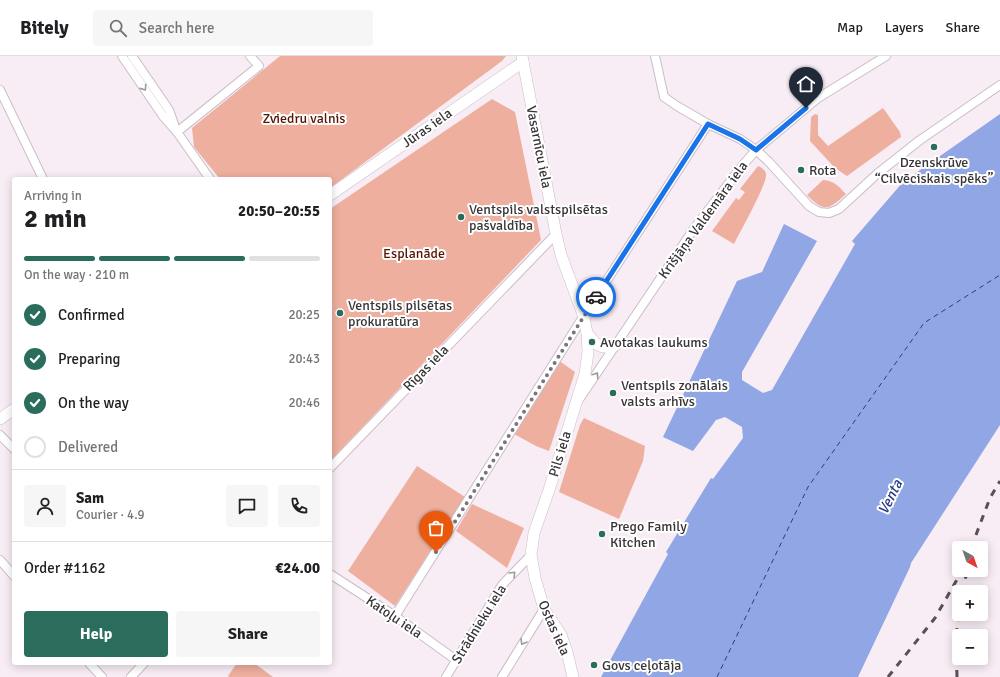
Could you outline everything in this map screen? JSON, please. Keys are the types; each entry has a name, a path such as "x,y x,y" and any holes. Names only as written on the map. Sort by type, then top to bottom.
{"street":[{"path":"122,56 163,116 177,132 209,177"},
{"path":"132,56 169,110 177,132"},
{"path":"177,132 259,66 250,56"},
{"path":"654,56 664,97 708,124 740,139 756,150 809,206 819,212 829,213 839,209 877,174 920,140 1000,85"},
{"name":"Krišjāņa Valdemāra iela","path":"575,405 693,230 756,150 818,98 886,56"},
{"name":"Jūras iela","path":"332,194 523,59"},
{"name":"Vasarnīcu iela","path":"523,59 556,234 584,317 588,352"},
{"path":"0,90 42,177"},
{"path":"395,616 708,124"},
{"name":"Rīgas iela","path":"332,466 556,234"},
{"path":"587,333 593,341 601,347 611,347 616,345"},
{"name":"Pils iela","path":"531,555 534,533 585,374 588,352"},
{"path":"0,419 12,410"},
{"path":"0,435 12,447"},
{"name":"Ostas iela","path":"531,555 535,578 544,609 561,635 573,677"},
{"name":"Strādnieku iela","path":"446,677 502,585 531,555"},
{"path":"0,560 12,574"},
{"name":"Katoļu iela","path":"332,575 395,616 456,660"},
{"path":"502,677 544,609"},
{"path":"91,665 102,677"},
{"path":"131,677 142,665"}],"green space":[{"name":"Zviedru valnis","path":"280,56 506,56 502,61 332,187 332,177 218,177 194,147 192,128"},
{"name":"Esplanāde","path":"492,99 515,112 541,240 332,459 332,208"},
{"path":"883,108 900,132 901,137 847,176 835,168 810,141 811,117 815,114 818,115 818,135 828,146"},
{"path":"758,166 765,172 765,180 758,198 734,244 712,231 736,198 739,200 745,192 740,189"},
{"path":"823,180 838,186 846,194 835,203 826,207 818,205 807,195"},
{"path":"558,360 575,372 549,451 514,434"},
{"path":"584,418 645,446 643,461 619,519 559,492 580,425"},
{"path":"417,466 465,497 395,606 348,571"},
{"path":"472,504 524,528 507,568 456,531"},
{"path":"236,665 257,665 273,677 229,677 228,676"}],"water":[{"name":"Venta","path":"1000,114 1000,425 911,563 858,677 601,677 668,554 666,552 711,478 713,479 743,438 742,427 725,417 716,420 693,451 663,437 737,281 762,272 784,224 817,241 742,372 742,380 763,393 772,390 855,244 852,241 903,182"}],"ferry route":[{"path":"717,677 808,487 924,323 1000,275"}],"railway":[{"path":"974,541 990,498 1000,481"},
{"path":"888,677 935,618 958,577"},
{"path":"963,585 966,577"},
{"path":"957,677 956,640 958,621"}],"way so far":[{"path":"436,552 596,297"}],"place":[{"name":"Dzenskrūve “Cilvēciskais spēks”","path":"934,147"},
{"name":"Rota","path":"801,170"},
{"name":"Ventspils valstspilsētas pašvaldība","path":"461,217"},
{"name":"Ventspils pilsētas prokuratūra","path":"340,313"},
{"name":"Avotakas laukums","path":"592,342"},
{"name":"Ventspils zonālais valsts arhīvs","path":"613,393"},
{"name":"Prego Family Kitchen","path":"602,534"},
{"name":"Govs ceļotāja","path":"594,665"}],"route":[{"path":"596,297 708,124 740,139 756,150 806,108"}]}
